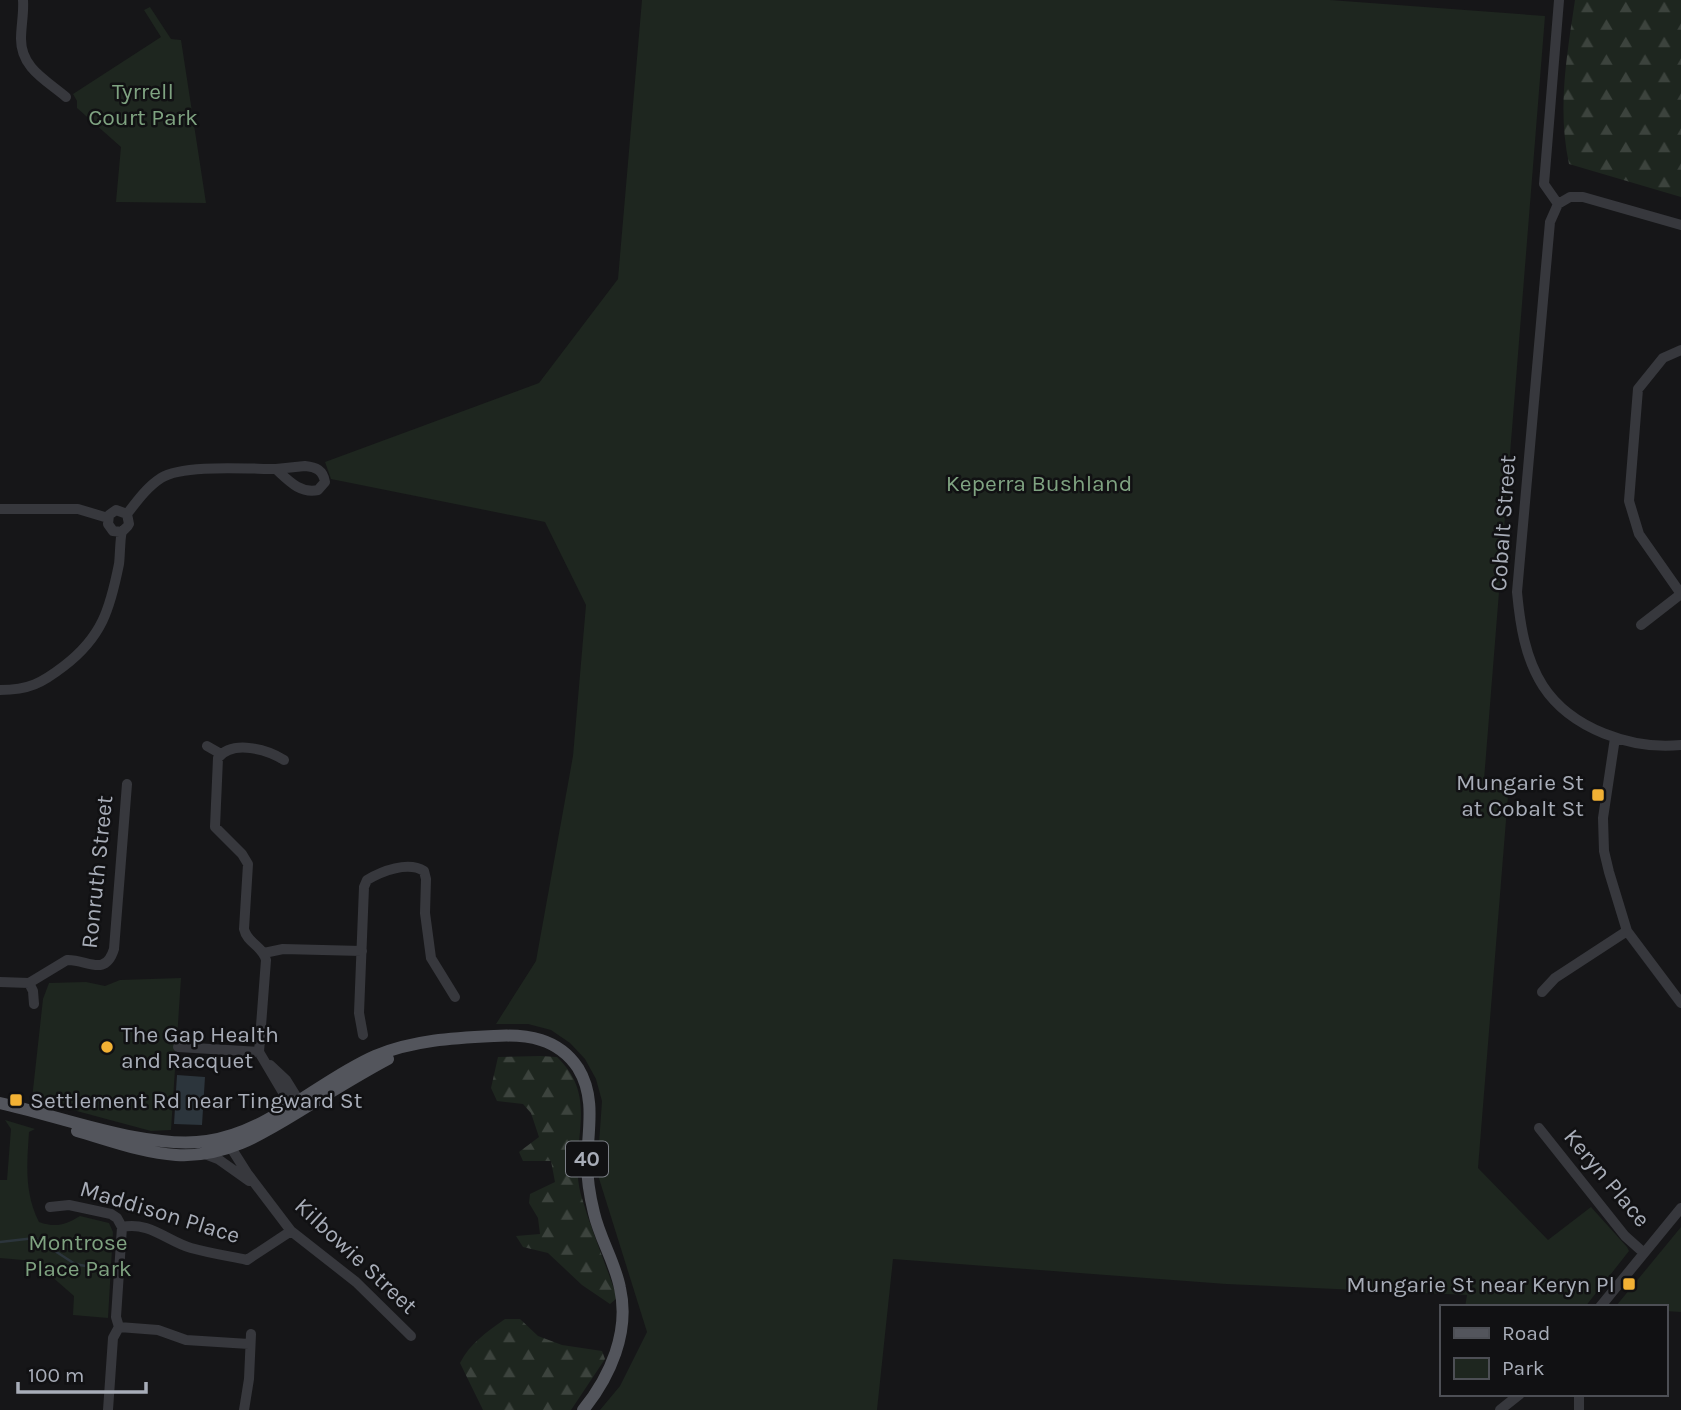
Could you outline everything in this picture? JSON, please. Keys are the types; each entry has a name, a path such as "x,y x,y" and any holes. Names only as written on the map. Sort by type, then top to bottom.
{"main road":[{"name":"40","path":"0,1105 27,1117 149,1150 175,1155 205,1154 267,1126 296,1106 416,1044 443,1039 517,1035 535,1037 559,1049 571,1058 586,1086 590,1108 589,1186 594,1215 621,1289 622,1315 611,1367 599,1390 583,1410"},
{"name":"40","path":"0,1105 161,1141 228,1143"}],"street":[{"path":"23,0 24,59 39,76 66,97"},
{"path":"1559,0 1545,184 1558,204 1570,197 1583,197 1681,225"},
{"name":"Cobalt Street","path":"1558,204 1550,222 1547,249 1517,592 1524,642 1543,686 1566,711 1592,728 1615,738 1649,745 1681,744"},
{"path":"1641,625 1681,594 1639,534 1629,501 1637,389 1663,358 1681,350"},
{"path":"127,513 150,487 164,476 201,470 276,468"},
{"path":"0,509 78,509 108,518"},
{"path":"108,518 116,510 127,513"},
{"path":"0,690 29,688 75,657 92,641 106,616 118,565 122,532 129,524 127,513"},
{"path":"108,518 111,529 122,532"},
{"path":"1615,738 1603,818 1603,840 1614,891 1628,931 1681,1003"},
{"path":"208,746 221,754"},
{"path":"284,760 270,751 235,748 221,754 218,758 216,780 215,827 247,859 244,929 246,936 264,953 266,960 261,1055 296,1106"},
{"name":"Ronruth Street","path":"29,983 67,960 99,965 110,959 114,949 127,784"},
{"path":"363,1035 359,1013 364,887 367,880 397,869 417,867 425,875 425,913 431,958 454,997"},
{"path":"1542,992 1555,978 1628,931"},
{"path":"264,953 283,949 362,951"},
{"path":"0,982 29,983 33,990 34,1004"},
{"path":"178,1047 261,1055"},
{"name":"Keryn Place","path":"1539,1128 1625,1236 1644,1253"},
{"name":"Kilbowie Street","path":"228,1143 290,1231 356,1282 411,1336"},
{"path":"205,1154 218,1159 257,1186"},
{"name":"Maddison Place","path":"50,1208 69,1205 111,1214 122,1227 134,1224 144,1226 188,1247 247,1260 290,1231"},
{"path":"1603,1305 1681,1208"},
{"path":"107,1410 113,1338 119,1326 116,1317 122,1227"},
{"path":"119,1326 158,1330 186,1340 250,1339 244,1410"},
{"path":"1500,1410 1518,1402"}],"green space":[{"name":"Keperra Bushland","path":"642,0 1330,0 1545,16 1484,780 1509,783 1478,1168 1548,1240 1591,1207 1627,1247 1629,1251 1587,1305 1465,1305 1467,1295 1226,1284 893,1259 877,1410 600,1410 620,1386 647,1332 597,1172 602,1101 596,1079 585,1059 570,1043 551,1030 528,1024 496,1024 536,961 573,756 586,605 545,522 331,479 325,462 539,383 618,279"},
{"path":"1575,0 1681,0 1681,197 1569,164 1565,143 1564,102 1566,61"},
{"name":"Tyrrell Court Park","path":"150,7 171,39 181,40 206,203 116,202 121,147 77,108 73,94 161,37 144,10"},
{"name":"The Gap Health and Racquet","path":"181,978 171,1130 151,1131 32,1099 43,999 49,983 86,982 105,986 120,980"},
{"path":"498,1057 557,1057 570,1073 578,1090 581,1123 578,1176 585,1208 617,1298 610,1304 582,1285 548,1253 523,1247 516,1236 540,1234 538,1218 529,1203 530,1194 555,1182 551,1161 523,1161 519,1152 539,1137 531,1113 523,1104 497,1101 491,1088"},
{"name":"Montrose Place Park","path":"5,1120 35,1129 29,1132 28,1178 31,1200 39,1222 60,1225 80,1216 109,1223 113,1232 108,1318 73,1315 74,1296 34,1261 0,1258 0,1180 7,1180 11,1129"},
{"path":"1681,1227 1681,1312 1667,1311 1667,1305 1617,1305"},
{"path":"505,1319 520,1319 538,1336 562,1345 602,1351 605,1359 571,1410 483,1410 460,1363 485,1333"}],"shaded area":[{"path":"177,1075 205,1077 202,1125 174,1124"}],"waterway":[{"path":"0,1242 35,1238 75,1264 91,1267"}],"place":[{"name":"Mungarie St at Cobalt St","path":"1598,795"},
{"name":"The Gap Health and Racquet","path":"107,1047"},
{"name":"Settlement Rd near Tingward St","path":"16,1100"},
{"name":"Mungarie St near Keryn Pl","path":"1629,1284"}]}
